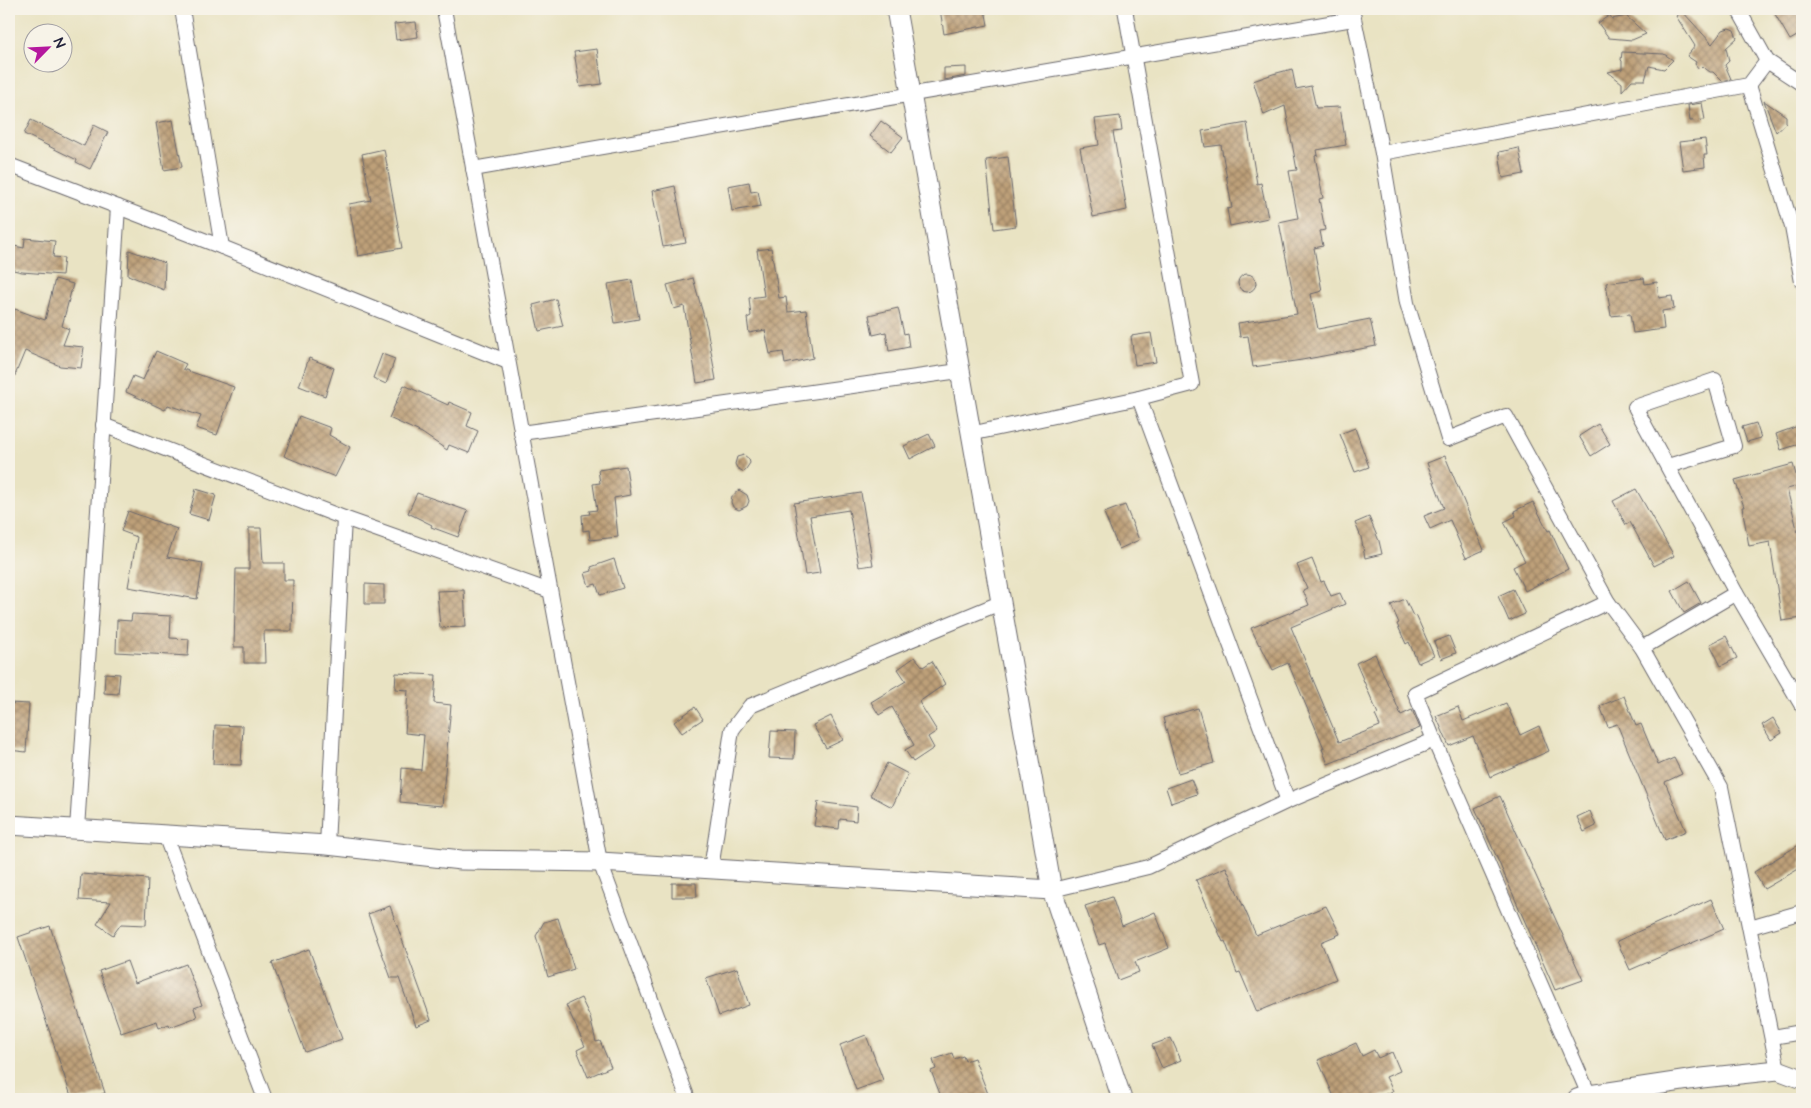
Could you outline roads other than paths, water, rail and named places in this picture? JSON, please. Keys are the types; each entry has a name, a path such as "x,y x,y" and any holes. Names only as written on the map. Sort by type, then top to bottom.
{"street":[{"path":"182,9 222,247"},
{"path":"444,9 600,862 688,1099"},
{"path":"896,9 1052,890 1122,1099"},
{"path":"970,434 1139,398 1192,384 1125,9"},
{"path":"1738,9 1767,61 1802,84"},
{"path":"473,169 1133,57 1353,14 1382,153 1407,303 1448,439 1506,416 1608,602 1642,648 1721,787 1778,1070"},
{"path":"1382,153 1749,84 1767,61"},
{"path":"1749,84 1792,227 1802,282"},
{"path":"9,165 222,247 508,362"},
{"path":"76,830 118,207"},
{"path":"521,433 959,371"},
{"path":"1668,466 1734,446 1715,380 1635,407 1736,593 1802,706"},
{"path":"1139,398 1288,801"},
{"path":"103,425 344,518 550,591"},
{"path":"327,845 344,518"},
{"path":"1642,648 1736,593"},
{"path":"1608,602 1415,693 1434,740 1583,1097 1702,1078 1778,1070 1802,1079"},
{"path":"711,869 732,730 750,706 1000,603"},
{"path":"9,825 327,845 460,860 600,862 1052,890 1148,866 1288,801 1434,740"},
{"path":"164,835 265,1099"},
{"path":"1750,927 1802,912"},
{"path":"1772,1037 1802,1032"}]}
